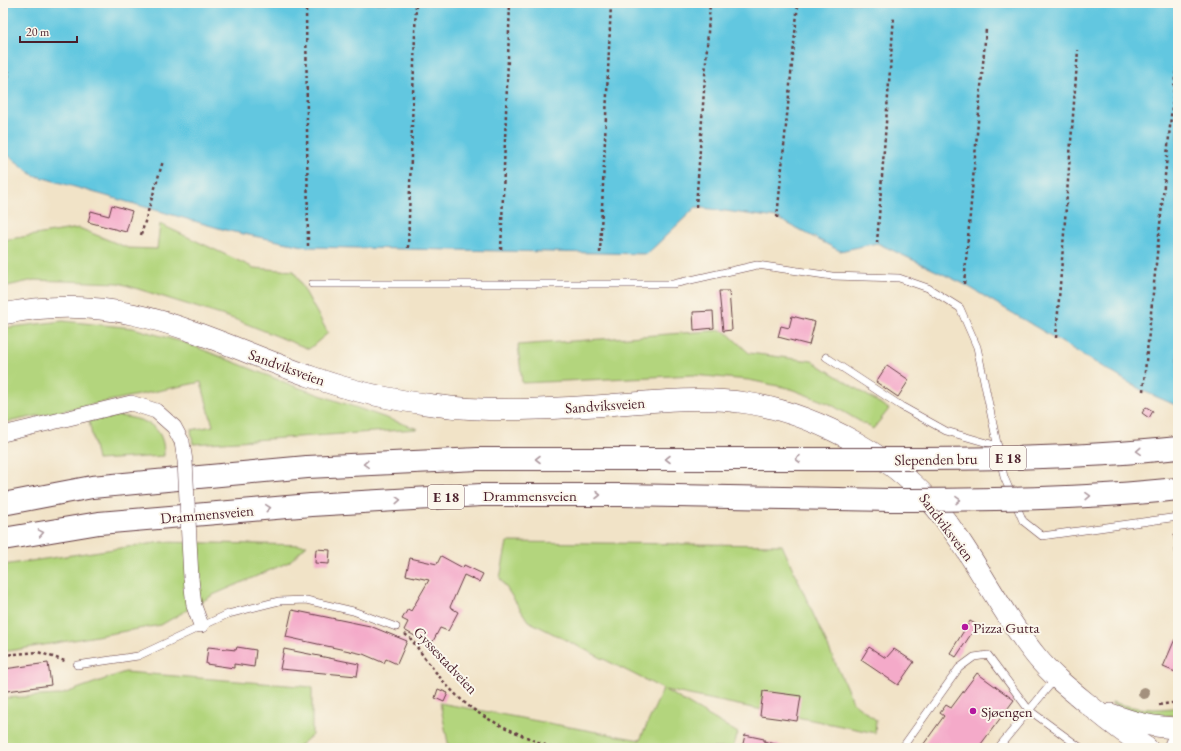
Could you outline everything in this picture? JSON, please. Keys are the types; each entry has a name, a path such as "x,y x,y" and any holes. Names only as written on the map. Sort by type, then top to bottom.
{"highway":[{"name":"Slependen bru","path":"3,504 92,487 307,466 478,459 1009,458 1092,455 1178,448"},
{"name":"Drammensveien","path":"3,539 99,523 311,505 481,495 630,495 891,500 1017,499 1178,489"}],"main road":[{"name":"Sandviksveien","path":"3,314 25,309 69,307 95,308 147,316 180,326 311,377 345,388 434,405 495,410 540,409 699,399 743,403 782,411 815,423 858,444 889,464 916,487 931,502 952,531 1015,628 1056,679 1111,724 1147,748"},
{"name":"Sandviksveien","path":"1093,708 1133,723 1157,728 1178,728"},
{"path":"1174,748 1178,739"}],"street":[{"path":"3,434 131,403 156,411 174,427 182,442 186,461 191,578 194,606 201,625"}],"lane":[{"path":"312,284 673,284 757,265 832,276 899,278 928,288 960,308 977,347 1004,477 1023,521 1042,536 1178,517"},
{"path":"826,357 901,406 946,431 998,446"},
{"name":"Gyssestadveien","path":"77,665 138,656 201,625 228,614 279,601 306,600 353,611 396,627"},
{"path":"902,748 959,668 974,657 988,655 1029,710 1080,748"},
{"path":"998,748 1056,679"}],"path":[{"path":"306,3 308,246"},
{"path":"408,248 416,3"},
{"path":"501,250 510,3"},
{"path":"600,253 611,3"},
{"path":"696,207 710,3"},
{"path":"777,218 798,3"},
{"path":"877,243 894,16"},
{"path":"964,284 986,29"},
{"path":"1056,338 1078,50"},
{"path":"1143,391 1176,68"},
{"path":"3,107 10,71"},
{"path":"141,234 163,160"},
{"name":"Gyssestadveien","path":"396,627 411,639 446,684 477,711 521,735 552,748"},
{"path":"3,655 38,652 77,665"}],"green space":[{"path":"160,224 254,268 294,271 328,333 309,349 237,320 119,283 34,280 3,287 3,240 79,228 128,248 157,249"},
{"path":"63,321 133,328 186,343 294,386 418,429 193,444 191,430 213,426 201,382 3,423 3,328"},
{"path":"724,330 749,353 812,361 889,409 873,429 830,404 788,388 749,380 693,375 522,383 518,345"},
{"path":"119,416 137,419 152,426 161,437 164,456 97,460 89,421"},
{"path":"162,542 307,545 289,562 213,595 161,625 3,652 3,565"},
{"path":"507,542 782,545 853,702 876,720 875,733 665,690 738,733 733,748 449,748 440,703 640,740 663,689 528,621 500,578"},
{"path":"125,672 312,687 312,735 297,748 3,748 3,698 60,695"},
{"path":"1112,702 1145,709 1178,707 1178,715 1148,716 1112,704"}],"water":[{"path":"3,3 1178,3 1178,406 1143,391 964,284 877,243 840,251 777,218 696,207 647,254 308,247 229,231 33,175 3,151"}],"building":[{"path":"112,205 132,211 126,232 88,222 91,211 109,216"},
{"path":"719,291 729,291 732,330 723,331"},
{"path":"713,311 714,328 694,330 693,312"},
{"path":"792,316 815,322 809,345 778,337 781,326 789,328"},
{"path":"887,365 909,380 898,397 876,382"},
{"path":"1146,407 1153,411 1149,418 1142,413"},
{"path":"1174,535 1178,535 1178,561 1176,561"},
{"path":"316,549 330,550 329,564 315,563"},
{"path":"441,556 463,568 464,565 483,574 479,582 464,575 450,607 458,612 448,631 440,628 431,645 404,630 408,622 402,619 408,609 411,611 429,580 406,575 410,558 437,564"},
{"path":"292,610 370,626 407,641 397,664 386,659 384,663 363,654 286,637"},
{"path":"970,621 977,625 956,657 950,653"},
{"path":"1175,639 1178,641 1178,673 1163,667"},
{"path":"208,647 236,650 237,647 256,650 254,667 234,664 234,668 206,664"},
{"path":"869,647 886,658 894,649 914,662 898,685 861,660"},
{"path":"284,649 359,664 357,676 280,669"},
{"path":"48,663 51,685 7,691 4,669"},
{"name":"Sjøengen","path":"977,673 1014,700 978,748 928,748 923,745 944,716 940,713 946,705 951,708"},
{"path":"438,689 448,693 444,702 435,698"},
{"path":"763,691 801,696 797,721 760,716"},
{"path":"745,735 764,739 764,741 790,748 742,748"}],"place":[{"name":"Pizza Gutta","path":"965,627"},
{"name":"Sjøengen","path":"973,711"}]}
